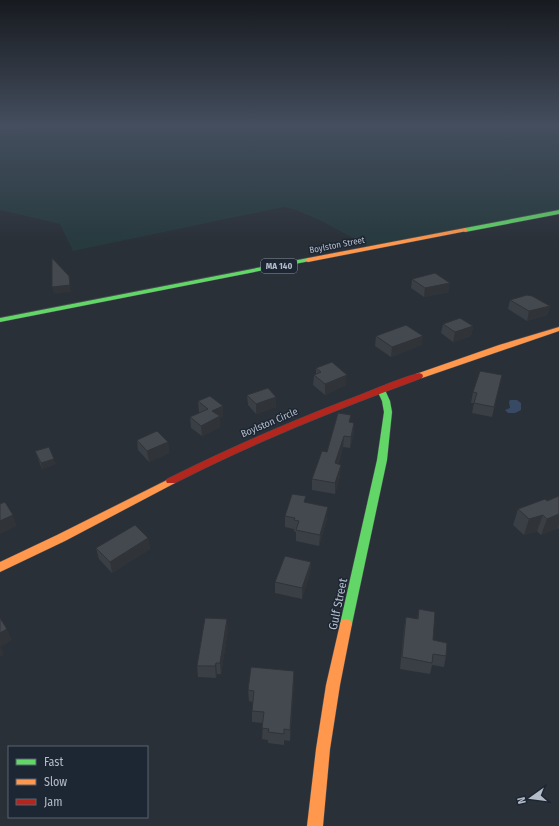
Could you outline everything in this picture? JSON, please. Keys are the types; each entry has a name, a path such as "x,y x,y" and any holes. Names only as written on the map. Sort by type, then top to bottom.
{"street":[{"name":"Boylston Street","path":"0,320 559,212"},
{"name":"Boylston Circle","path":"0,567 242,446 292,424 381,390 559,329"},
{"name":"Gulf Street","path":"315,826 333,685 382,460 388,412 386,401 381,390"}],"green space":[{"path":"0,165 559,165 559,212 372,248 319,220 296,210 284,207 73,251 60,224 0,210"}],"water":[{"path":"510,400 517,400 521,403 521,410 515,413 508,413 505,410 510,408"}],"building":[{"path":"52,258 69,276 70,285 52,287"},
{"path":"435,273 450,283 425,288 412,279"},
{"path":"527,295 532,296 550,306 529,311 510,300"},
{"path":"460,318 473,326 455,332 443,324"},
{"path":"406,325 423,336 392,347 376,336"},
{"path":"332,362 347,375 325,384 314,375 321,372 316,368"},
{"path":"480,371 502,375 494,407 474,403 477,393 473,392"},
{"path":"268,388 276,397 256,404 247,395"},
{"path":"210,396 223,406 212,411 220,416 201,426 190,417 208,409 198,401"},
{"path":"338,413 351,415 349,422 354,423 351,437 344,436 335,463 341,465 335,483 312,479 322,451 327,452"},
{"path":"157,431 168,442 147,451 137,440"},
{"path":"49,447 54,459 41,463 35,451"},
{"path":"292,494 306,496 304,502 328,507 320,535 296,530 299,521 294,520 295,518 285,516"},
{"path":"559,496 559,514 547,519 543,515 529,519 518,509 545,499 547,501"},
{"path":"5,502 13,515 0,521 0,504"},
{"path":"135,525 148,538 110,562 96,548"},
{"path":"285,556 311,562 302,588 275,582"},
{"path":"419,609 435,612 433,640 447,643 446,656 433,654 432,663 402,657 406,617 418,619"},
{"path":"0,618 7,629 0,633"},
{"path":"205,618 227,619 220,663 216,663 215,666 197,666"},
{"path":"251,667 294,671 290,730 284,729 284,734 268,732 269,729 262,728 264,712 252,711 254,691 248,690"}],"traffic: fast":[{"path":"465,230 559,212"},
{"path":"0,320 308,260"},
{"path":"346,624 382,460 388,412 386,401 381,390"}],"traffic: slow":[{"path":"308,260 465,230"},
{"path":"419,376 559,329"},
{"path":"0,567 61,538 171,481"},
{"path":"315,826 323,749 333,685 346,624"}],"traffic: jam":[{"path":"171,481 262,437 419,376"}]}
